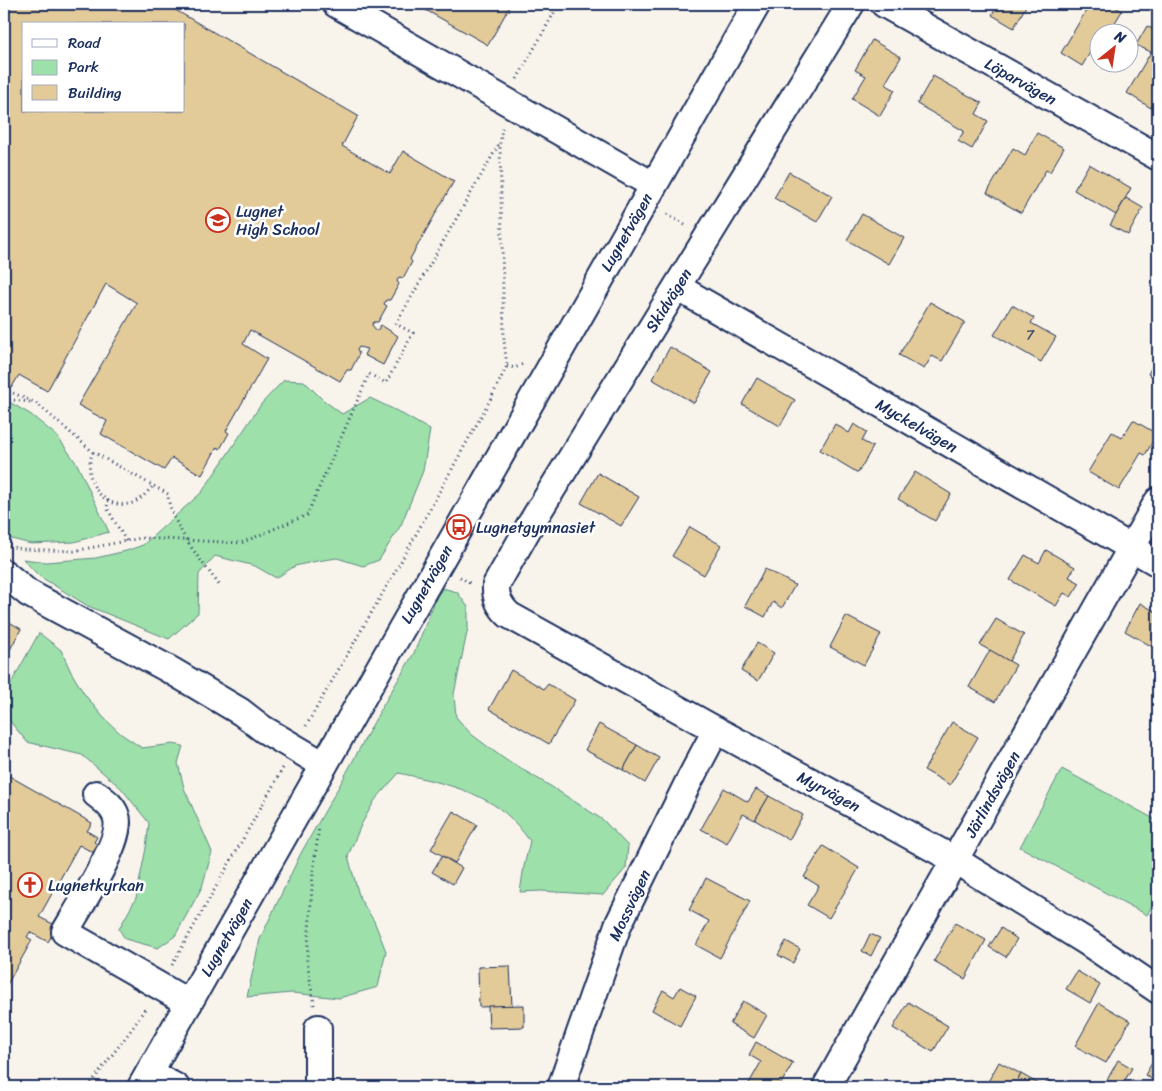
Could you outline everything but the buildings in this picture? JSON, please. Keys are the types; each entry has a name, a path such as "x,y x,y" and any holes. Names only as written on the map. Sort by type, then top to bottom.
{"street":[{"path":"336,4 654,185"},
{"name":"Lugnetvägen","path":"145,1080 756,4"},
{"name":"Skidvägen","path":"498,600 495,593 496,585 530,525 851,4"},
{"name":"Löparvägen","path":"884,4 1158,157"},
{"name":"Myckelvägen","path":"676,287 1158,562"},
{"name":"Järlindsvägen","path":"826,1087 1158,501"},
{"path":"4,573 28,593 172,671 324,765"},
{"name":"Myrvägen","path":"498,600 509,615 955,860 1087,942 1158,990"},
{"name":"Mossvägen","path":"561,1087 618,925 716,730"},
{"path":"96,794 108,804 117,817 117,831 111,849 65,932 189,1003"},
{"path":"318,1028 318,1087"},
{"path":"145,1080 176,1087"}],"path":[{"path":"88,1087 134,1026 159,987 405,553 507,366 504,341 500,143 505,101 559,4"},
{"path":"4,545 22,549 74,551 141,538 241,543 307,515 369,374 386,383 413,333 396,324 500,143"},
{"path":"4,389 36,403 93,452 168,494 168,502 181,532 220,586"},
{"path":"4,399 36,403"},
{"path":"93,452 89,465 91,483 98,493 108,500 124,504 136,502 153,486"},
{"path":"108,500 107,508 126,541"},
{"path":"318,1028 307,960 313,873 320,818"}],"green space":[{"path":"284,380 304,381 322,399 342,414 370,398 430,430 423,471 401,525 379,560 363,566 337,558 317,561 295,566 276,578 255,566 215,556 199,574 198,613 169,639 88,606 39,576 23,559 46,562 96,558 143,545 202,492 262,403"},
{"path":"4,399 30,414 57,436 77,464 109,532 74,542 31,544 4,537"},
{"path":"443,588 457,592 468,607 468,628 454,694 456,717 471,734 503,758 603,820 628,846 626,868 603,895 541,891 520,892 530,841 511,818 480,797 454,787 399,773 375,800 361,825 348,856 360,899 374,921 386,951 378,987 339,998 292,993 247,997 260,939 301,853 414,653 437,596"},
{"path":"39,633 61,650 71,672 85,695 103,717 121,734 142,748 173,744 183,746 178,763 184,788 212,852 202,887 175,936 158,948 125,939 119,929 136,898 149,823 121,788 82,755 27,742 4,714 4,696"},
{"path":"1062,769 1158,821 1158,895 1147,915 1020,847"}],"place":[{"name":"Lugnet High School","path":"218,220"},
{"name":"Lugnetgymnasiet","path":"459,527"},
{"name":"Lugnetkyrkan","path":"30,885"}]}
